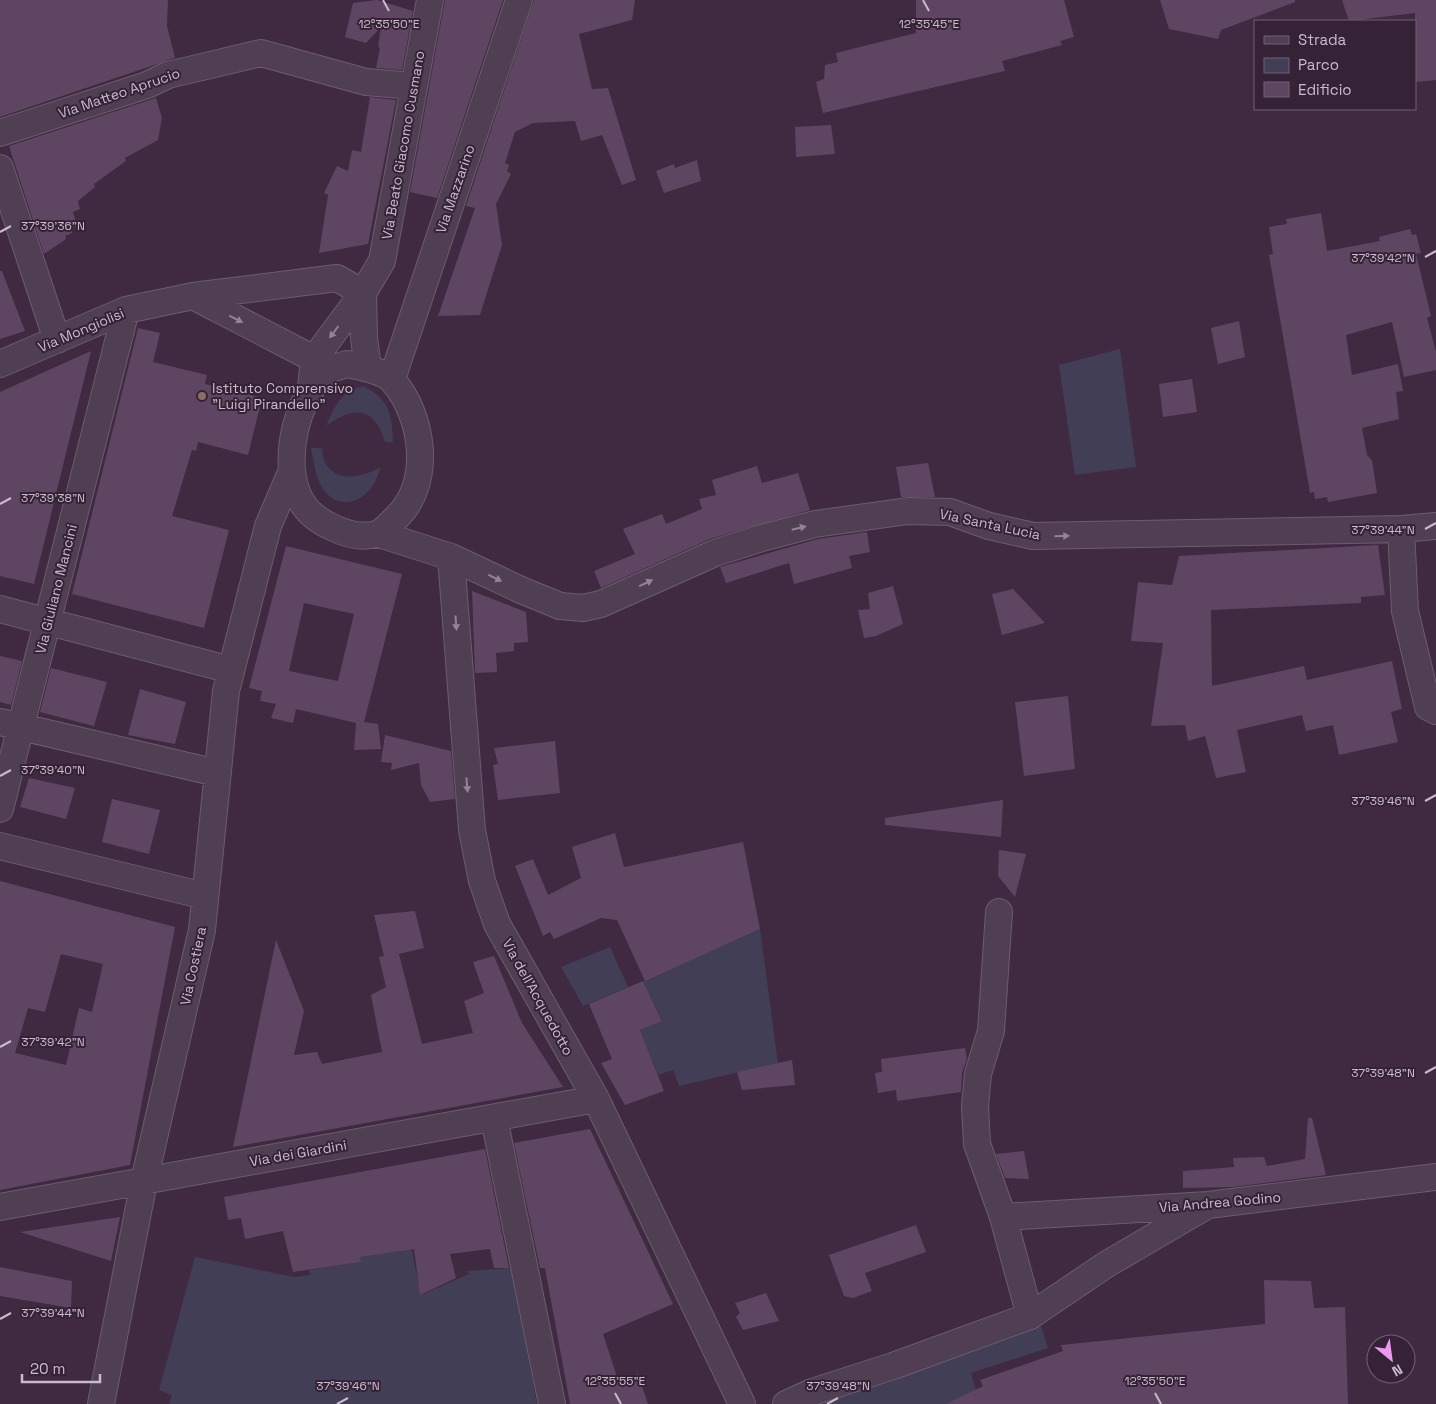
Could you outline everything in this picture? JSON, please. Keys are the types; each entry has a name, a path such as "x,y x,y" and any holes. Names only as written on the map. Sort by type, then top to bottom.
{"street":[{"name":"Via Beato Giacomo Cusmano","path":"363,293 382,261 430,0"},
{"name":"Via Mazzarino","path":"392,379 519,0"},
{"name":"Via Matteo Aprucio","path":"0,133 147,85 168,75 261,54 366,82 414,86"},
{"path":"0,168 57,340"},
{"name":"Via Mongiolisi","path":"0,364 126,310 193,296 336,278 363,293"},
{"path":"363,293 364,338 368,368"},
{"path":"311,388 327,370 347,364 368,368 392,379 406,401 420,436 417,483 401,514 379,534 349,536 317,520 300,499 292,470 294,428 311,388 314,358 363,293"},
{"path":"193,296 314,358"},
{"name":"Via Giuliano Mancini","path":"0,809 10,724 47,622 126,310"},
{"name":"Via Costiera","path":"101,1404 144,1181 202,930 226,691 268,526 292,470"},
{"name":"Via Santa Lucia","path":"379,534 451,557 560,606 583,608 602,604 715,553 762,538 815,524 908,511 950,512 989,526 1033,536 1401,529 1436,526"},
{"path":"268,526 317,520"},
{"path":"1401,529 1405,611 1428,707 1436,711"},
{"name":"Via dell'Acquedotto","path":"451,557 471,821 482,881 497,924 596,1099 742,1404"},
{"path":"0,609 231,670"},
{"path":"10,724 217,773"},
{"path":"0,846 205,896"},
{"path":"999,912 991,1031 978,1074 975,1106 977,1144 1002,1217 1030,1316"},
{"name":"Via dei Giardini","path":"0,1207 596,1099"},
{"path":"494,1118 552,1404"},
{"name":"Via Andrea Godino","path":"1002,1217 1208,1205 1436,1177"},
{"path":"786,1404 812,1392 893,1366 1030,1316 1108,1264 1208,1205"}],"green space":[{"path":"1120,349 1136,467 1075,475 1059,365"},
{"path":"363,386 379,396 384,402 392,423 393,442 385,442 375,422 369,416 362,413 345,415 326,426 339,401 349,392"},
{"path":"311,448 322,448 326,464 337,474 344,476 360,475 381,467 374,484 366,494 354,501 340,502 334,499 328,495 320,484"},
{"path":"760,929 778,1063 679,1086 673,1070 658,1075 640,1030 662,1020 643,981"},
{"path":"610,947 628,987 583,1006 561,967"},
{"path":"411,1246 421,1295 469,1274 467,1271 511,1268 537,1404 169,1404 172,1395 159,1390 195,1257 294,1277 310,1275 309,1270 361,1262 360,1257"},
{"path":"1040,1323 1048,1348 971,1373 980,1404 801,1404"}],"building":[{"path":"0,0 168,0 167,26 175,58 0,117"},
{"path":"377,0 413,11 402,70 376,68 380,48 378,47 381,27 366,43 345,37 353,3"},
{"path":"445,0 503,0 437,198 410,192"},
{"path":"534,0 635,0 632,20 579,34 592,89 608,88 636,180 622,185 602,135 581,141 575,121 533,123 515,132 505,163 509,165 507,171 511,174 496,204 502,245 480,315 438,316 475,208 466,206"},
{"path":"916,0 1064,0 1074,37 1060,41 1062,45 1002,61 1005,71 823,113 816,82 824,79 825,65 838,62 836,53 916,33"},
{"path":"1160,0 1295,0 1295,2 1221,30 1218,39 1169,29"},
{"path":"1342,0 1436,0 1436,80 1416,82 1415,13 1349,20"},
{"path":"370,97 396,100 368,244 319,253 328,195 324,193 337,166 348,171 352,150 361,152"},
{"path":"156,98 162,118 158,140 125,158 126,161 94,184 95,187 78,201 80,209 73,212 77,226 71,229 72,233 65,236 66,239 44,254 9,146"},
{"path":"831,125 835,154 796,157 795,127"},
{"path":"697,160 701,181 664,193 656,171 674,164 675,168"},
{"path":"1321,213 1327,251 1380,241 1379,237 1410,229 1412,235 1416,234 1421,253 1416,254 1431,316 1427,318 1436,352 1436,370 1404,377 1392,322 1346,335 1352,375 1398,364 1403,391 1396,392 1399,419 1362,428 1367,455 1372,460 1377,493 1328,502 1327,497 1315,499 1314,492 1310,493 1269,255 1273,254 1269,227 1287,224 1286,219"},
{"path":"0,271 2,271 25,331 0,339"},
{"path":"1239,321 1245,357 1218,364 1211,328"},
{"path":"138,328 160,333 153,362 207,375 205,384 262,398 248,455 198,442 196,451 192,450 172,516 229,530 204,628 72,594"},
{"path":"91,351 34,584 0,576 0,392"},
{"path":"1192,379 1197,412 1163,417 1159,384"},
{"path":"928,463 935,497 901,497 896,467"},
{"path":"757,466 762,483 798,473 810,510 710,539 601,588 594,571 635,554 623,529 662,514 666,524 702,509 699,499 716,495 712,480"},
{"path":"867,532 870,552 849,556 852,568 794,584 789,563 726,583 720,567 818,539"},
{"path":"1378,545 1385,595 1361,597 1361,603 1211,610 1212,686 1304,666 1307,680 1392,661 1402,709 1391,712 1398,742 1339,755 1333,725 1306,731 1302,715 1237,730 1246,772 1216,778 1205,736 1188,741 1185,725 1151,726 1163,643 1131,641 1138,582 1172,585 1179,556"},
{"path":"286,546 402,574 364,722 378,724 381,749 354,750 356,723 296,709 293,723 271,718 276,704 260,701 262,691 249,688","holes":["304,603 354,614 338,681 289,671"]},
{"path":"893,586 903,624 876,636 864,638 858,610 870,609 868,593"},
{"path":"1013,589 1045,623 1002,635 992,594"},
{"path":"472,591 526,612 528,642 514,643 514,651 496,653 497,672 475,673"},
{"path":"0,656 22,661 11,705 0,702"},
{"path":"51,668 107,682 94,726 40,712"},
{"path":"140,689 186,702 175,744 128,735"},
{"path":"1068,696 1075,769 1024,776 1015,702"},
{"path":"385,735 451,751 455,799 430,802 421,785 419,763 391,770 392,763 381,762"},
{"path":"555,741 560,793 498,800 493,765 498,764 494,748"},
{"path":"29,778 75,788 66,819 20,807"},
{"path":"112,799 160,810 149,854 102,842"},
{"path":"1003,800 1001,837 885,825 885,818"},
{"path":"615,833 624,867 743,842 760,929 645,981 617,920 601,918 554,939 550,932 543,936 515,866 533,859 548,895 581,878 572,847"},
{"path":"999,850 1026,854 1015,897 998,876"},
{"path":"0,881 175,927 130,1165 0,1190","holes":["61,954 103,964 92,1012 79,1008 66,1065 15,1053 28,1008 45,1012"]},
{"path":"415,911 424,948 399,954 422,1044 473,1033 464,1001 484,993 473,962 494,956 522,1023 563,1087 233,1147 276,940 304,1011 294,1055 317,1052 322,1064 382,1052 371,995 386,987 379,957 384,956 374,915"},
{"path":"643,981 662,1021 640,1030 664,1091 625,1105 601,1063 612,1059 589,1004"},
{"path":"965,1048 967,1059 962,1073 961,1092 897,1101 896,1090 878,1093 875,1073 882,1072 881,1059"},
{"path":"792,1060 795,1085 742,1090 737,1072"},
{"path":"1308,1118 1312,1118 1326,1175 1233,1187 1183,1188 1183,1171 1234,1167 1233,1158 1264,1157 1267,1166 1305,1159"},
{"path":"590,1129 673,1304 603,1334 619,1383 638,1374 648,1404 570,1404 545,1268 540,1268 514,1143"},
{"path":"485,1149 509,1268 494,1268 490,1249 450,1254 456,1278 420,1295 414,1249 360,1257 361,1262 293,1272 283,1231 245,1239 241,1218 228,1220 224,1197"},
{"path":"1024,1151 1029,1179 1005,1178 996,1154"},
{"path":"120,1217 111,1261 20,1232"},
{"path":"916,1225 926,1252 865,1273 872,1291 853,1298 844,1296 829,1255"},
{"path":"0,1267 72,1281 71,1308 0,1296"},
{"path":"1264,1280 1311,1281 1314,1308 1345,1307 1348,1404 946,1404 983,1386 980,1380 1063,1351 1061,1345 1265,1324"},
{"path":"766,1293 779,1321 743,1330 736,1317 740,1313 735,1303"}],"place":[{"name":"Istituto Comprensivo \"Luigi Pirandello\"","path":"202,396"}]}
